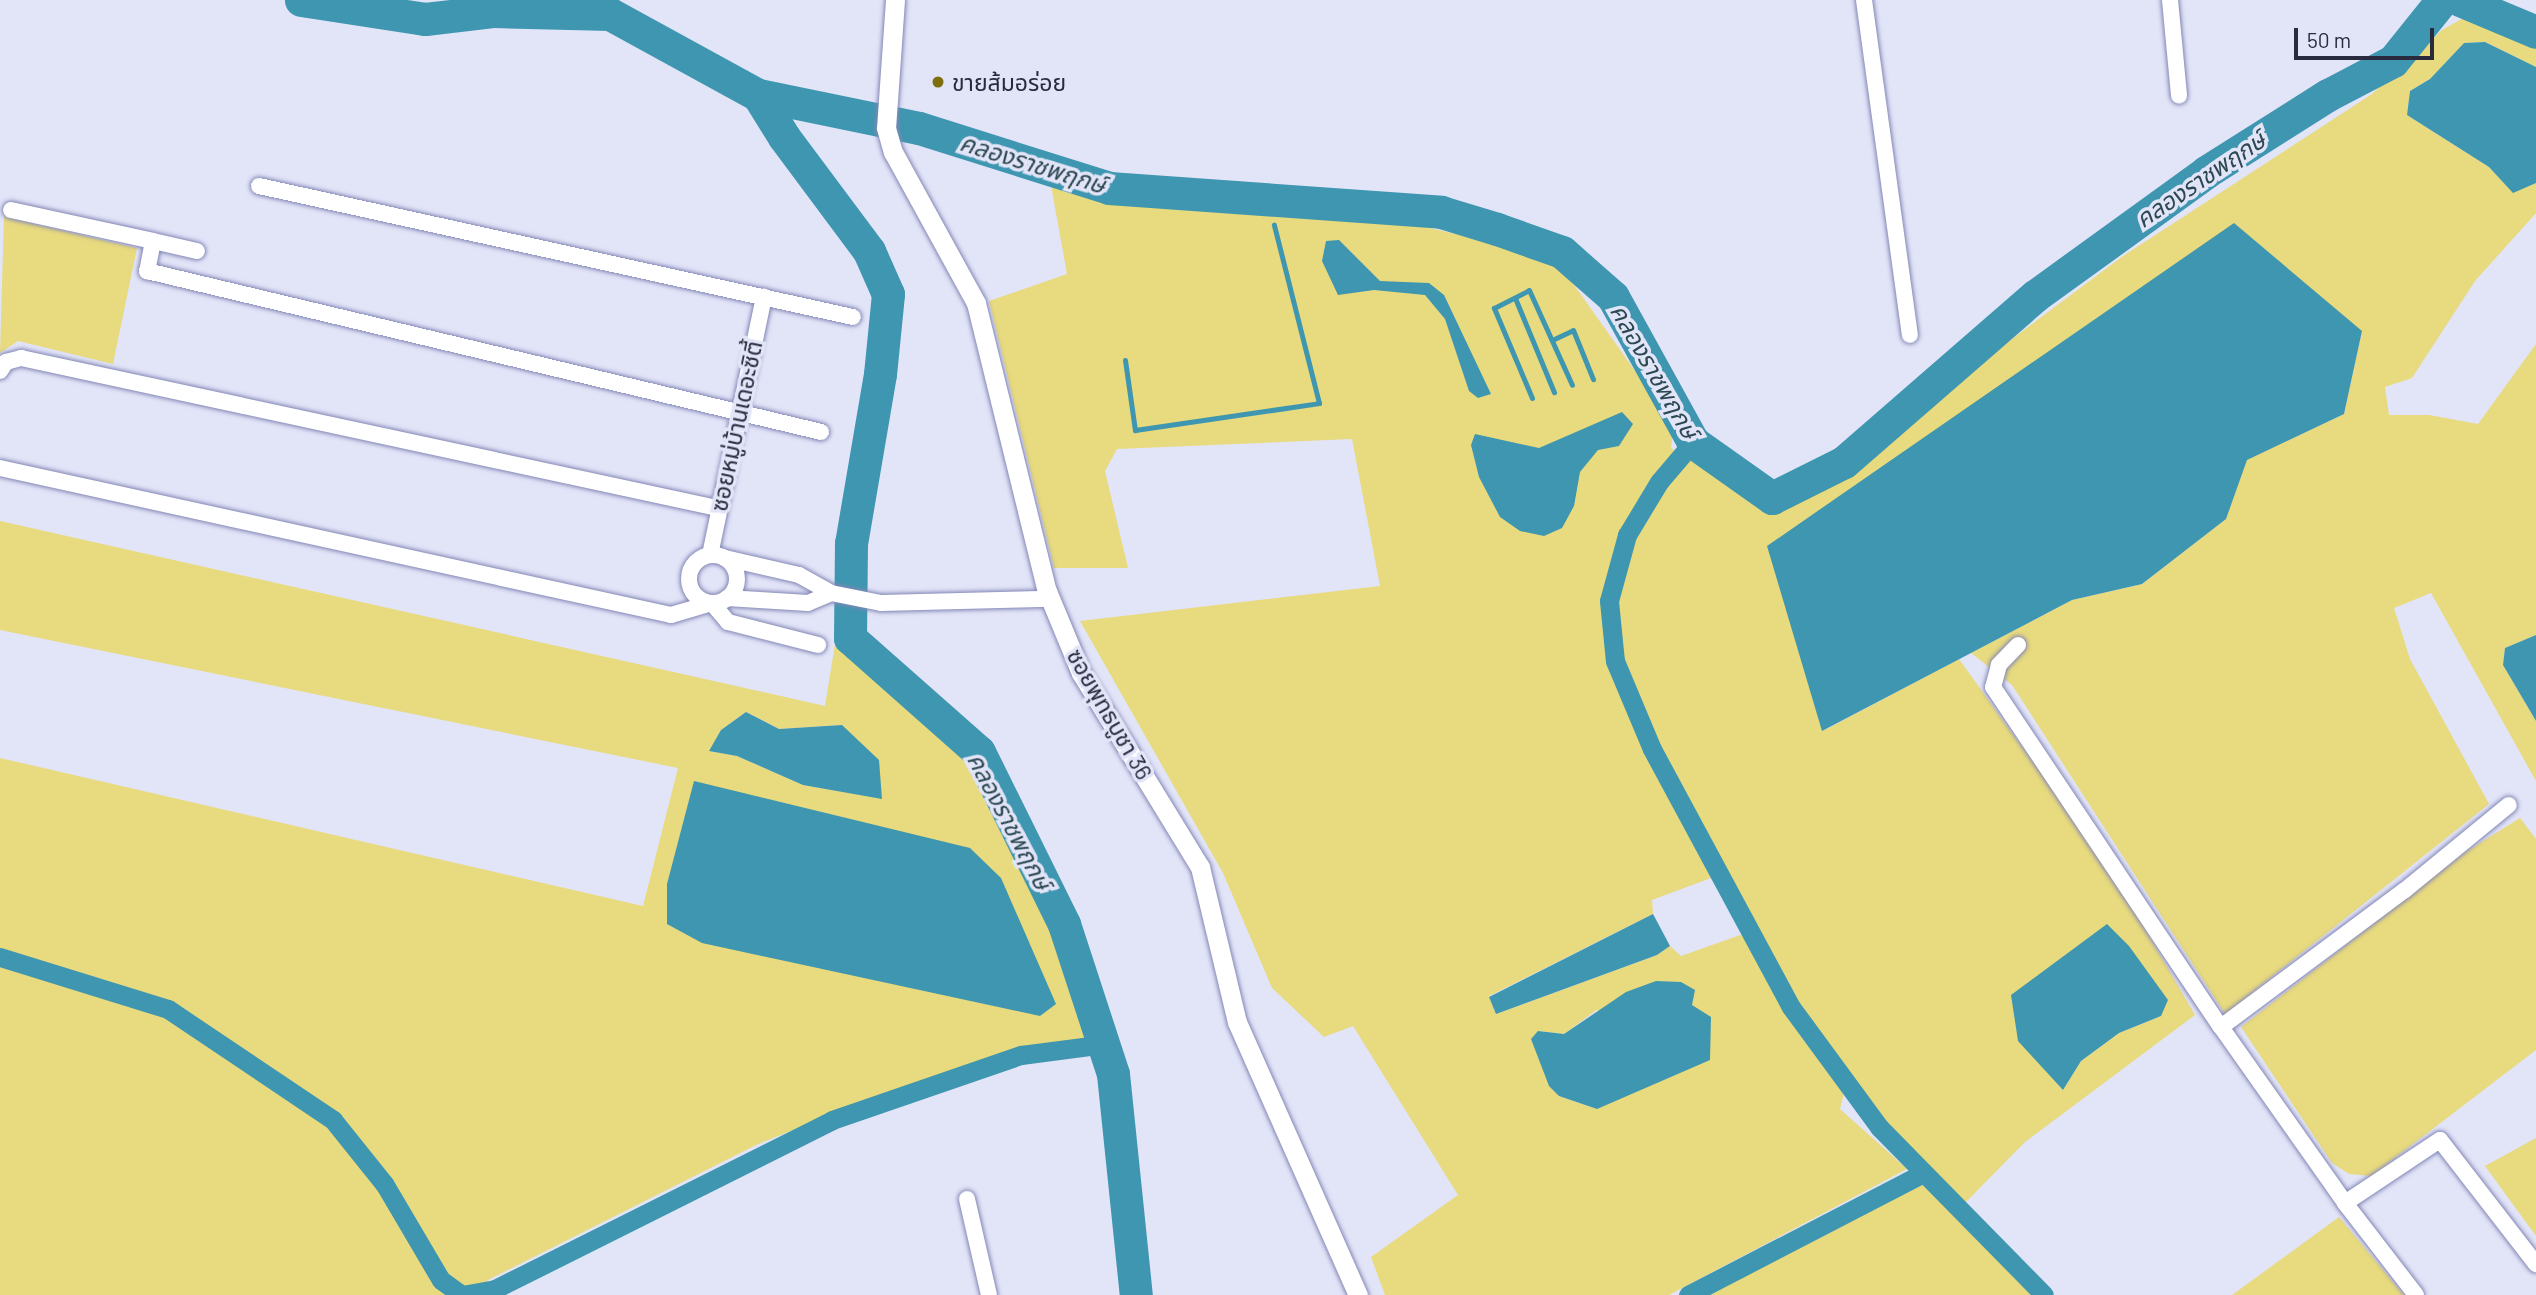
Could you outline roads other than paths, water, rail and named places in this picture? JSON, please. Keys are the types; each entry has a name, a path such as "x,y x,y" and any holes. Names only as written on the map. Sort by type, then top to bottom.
{"street":[{"name":"ซอยพุทธบูชา 36","path":"895,0 885,97 886,128 893,152 976,303 1050,599 1081,673 1200,867 1237,1022 1358,1295"},
{"path":"1864,0 1910,334"},
{"path":"2170,0 2179,96"},
{"path":"259,186 853,317"},
{"path":"11,210 197,251"},
{"path":"153,241 148,271 739,410 821,432"},
{"name":"ซอยหมู่บ้านเดอะซิตี้","path":"717,557 696,562 689,583 697,597 719,600 737,577 717,557 717,508 764,297"},
{"path":"0,372 6,362 21,358 717,508"},
{"path":"0,468 671,615 719,600 808,603 835,593"},
{"path":"717,557 799,575 835,593 863,599 1050,599"},
{"path":"719,600 728,622 818,645"},
{"path":"2018,645 1998,665 1993,687 2221,1027 2345,1203 2416,1295"},
{"path":"2221,1027 2405,890 2509,805"},
{"path":"2345,1203 2440,1140 2536,1264"},
{"path":"967,1199 989,1295"}],"water":[{"path":"2485,42 2536,67 2536,183 2513,193 2489,167 2407,115 2410,91 2430,79 2464,43"},
{"path":"2234,223 2362,331 2344,414 2247,460 2226,519 2142,584 2072,600 1822,731 1767,546"},
{"path":"1339,240 1380,281 1429,283 1444,295 1491,394 1478,398 1469,391 1445,319 1425,295 1374,290 1338,295 1322,261 1326,241"},
{"path":"1622,412 1633,424 1619,446 1598,450 1580,472 1574,506 1562,528 1544,536 1520,531 1500,517 1479,477 1471,445 1475,434 1539,448"},
{"path":"2536,635 2536,721 2503,665 2505,648"},
{"path":"746,712 779,729 842,725 879,760 882,799 803,785 737,756 709,751 721,730"},
{"path":"694,781 970,848 1001,878 1056,1004 1040,1016 702,943 667,924 667,884"},
{"path":"1653,914 1670,946 1657,955 1496,1014 1489,997"},
{"path":"2107,924 2129,946 2168,1000 2161,1016 2119,1033 2081,1061 2063,1090 2018,1041 2011,995"},
{"path":"1656,981 1681,982 1695,990 1692,1005 1711,1017 1710,1060 1597,1109 1559,1096 1549,1086 1531,1039 1538,1031 1564,1034 1626,992"}],"waterway":[{"name":"คลองราชพฤกษ์","path":"301,0 425,19 493,11 610,14 758,95 919,128 1109,188 1441,212 1497,229 1562,252 1613,297 1693,442 1772,498 1844,462 2035,296 2206,172 2328,95 2393,61 2442,0"},
{"name":"คลองราชพฤกษ์","path":"2460,0 2536,32"},
{"name":"คลองราชพฤกษ์","path":"758,95 784,137 869,251 888,294 880,374 851,543 850,638 979,752 1064,924 1113,1074 1136,1295"},
{"path":"1125,360 1135,430 1319,403 1274,225"},
{"path":"1532,398 1494,308 1529,290 1572,385"},
{"path":"1515,298 1554,392"},
{"path":"1552,340 1573,330 1593,379"},
{"path":"1693,442 1659,482 1627,535 1609,601 1615,661 1652,749 1791,1007 1879,1127 2044,1295"},
{"path":"0,957 168,1009 333,1120 385,1185 441,1280 462,1295 495,1289 832,1120 1021,1055 1106,1044"},
{"path":"1688,1295 1923,1173"}],"place":[{"name":"ขายส้มอร่อย","path":"938,82"}]}
